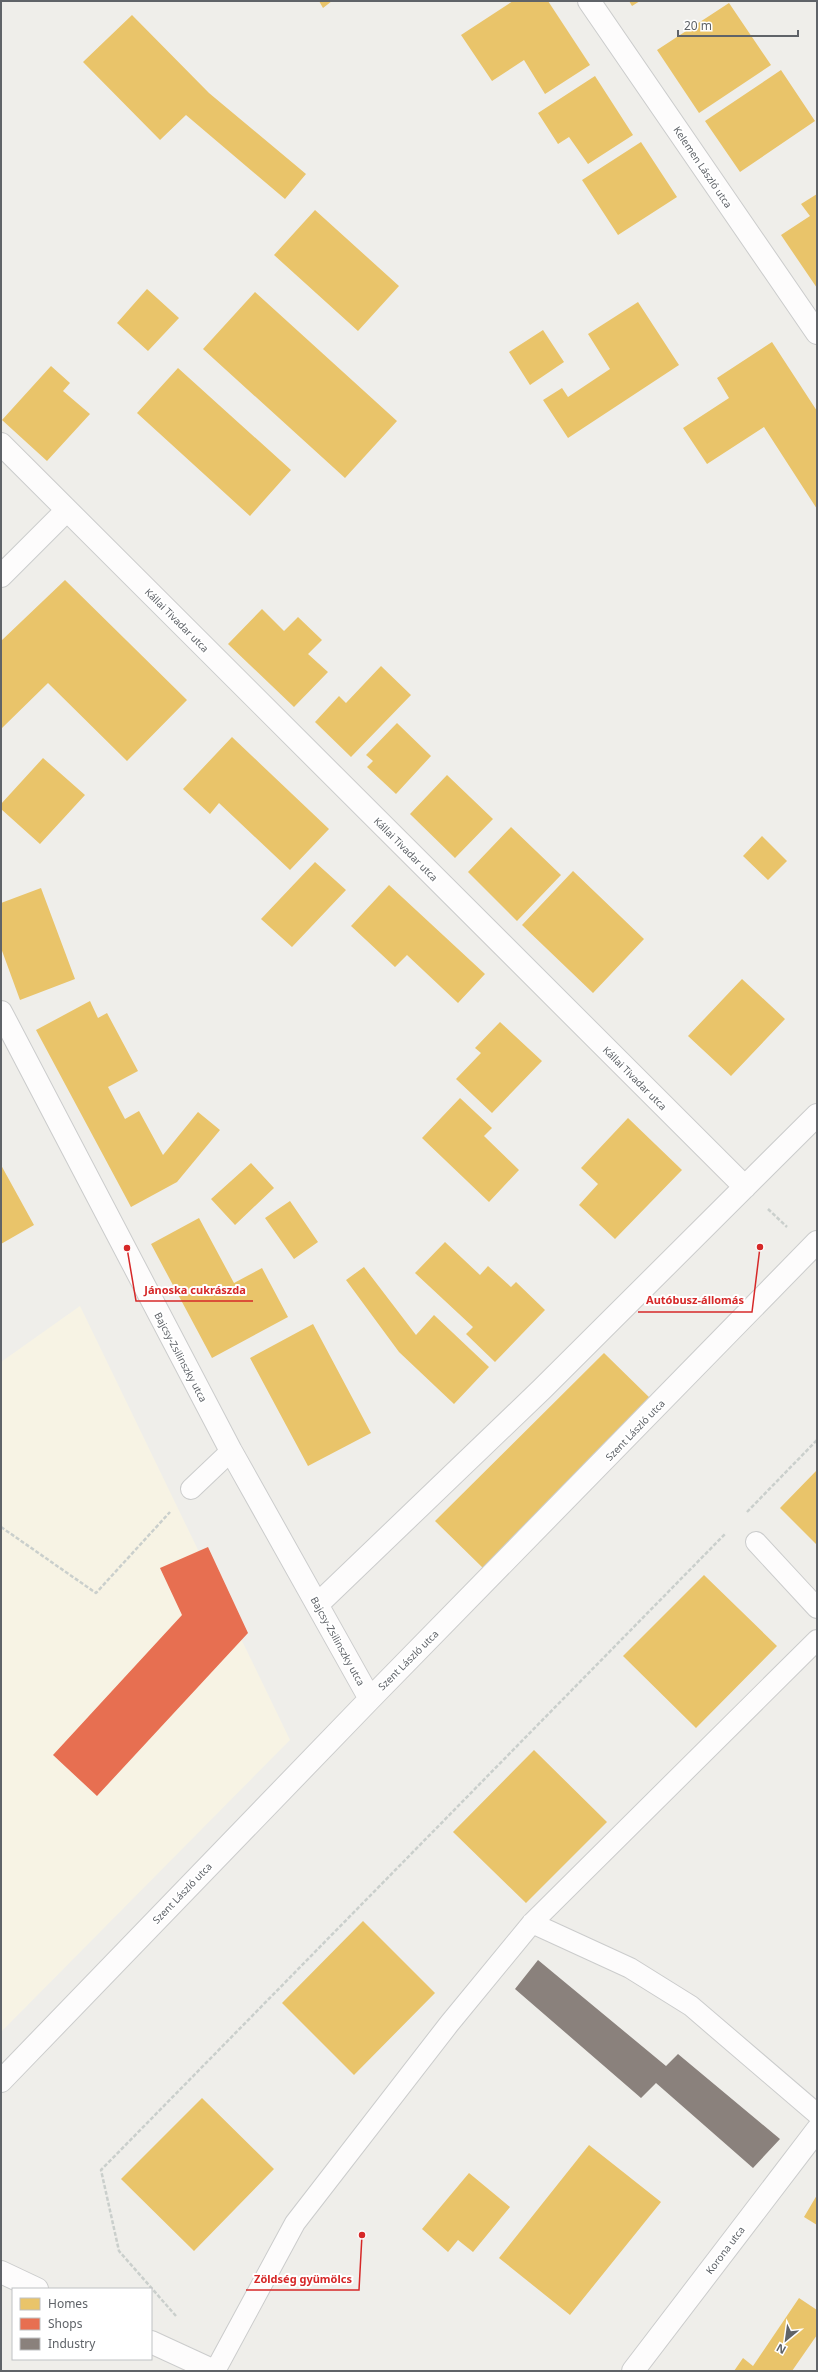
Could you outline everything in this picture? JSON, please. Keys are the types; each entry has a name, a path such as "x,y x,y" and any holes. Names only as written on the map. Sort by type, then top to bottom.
{"street":[{"name":"Kelemen László utca","path":"589,1 817,334"},
{"name":"Kállai Tivadar utca","path":"1,444 745,1187"},
{"path":"1,576 67,510"},
{"name":"Bajcsy-Zsilinszky utca","path":"1,1012 231,1451 370,1699"},
{"path":"318,1604 542,1389 817,1115"},
{"name":"Szent László utca","path":"1,2081 370,1699 815,1249"},
{"name":"Korona utca","path":"634,2371 817,2130"},
{"path":"1,2272 35,2288"},
{"path":"152,2342 214,2371"}],"lane":[{"path":"191,1489 231,1451"},
{"path":"756,1542 817,1608"},
{"path":"214,2371 295,2223 449,2024 532,1923 817,1640"},
{"path":"532,1923 630,1968 691,2006 817,2114"}],"path":[{"path":"745,1187 815,1249"},
{"path":"744,1514 817,1440"},
{"path":"1,1527 96,1593 191,1489"},
{"path":"152,2288 120,2251 101,2170 728,1531"},
{"path":"152,2288 177,2317"}],"shaded area":[{"path":"80,1306 290,1740 1,2032 1,1362"}],"building: Homes":[{"path":"319,1 332,1 323,8"},
{"path":"513,1 548,1 590,65 545,94 524,60 492,81 461,35"},
{"path":"629,1 640,1 632,6"},
{"path":"729,3 771,65 699,113 657,50"},
{"path":"132,15 209,93 306,174 285,199 186,115 160,140 83,62"},
{"path":"781,70 815,121 740,172 705,121"},
{"path":"595,76 633,135 588,164 569,137 558,144 538,113"},
{"path":"641,142 677,197 618,235 582,180"},
{"path":"817,194 817,288 781,235 810,216 801,204"},
{"path":"315,210 399,286 358,331 274,255"},
{"path":"147,289 179,318 148,351 117,323"},
{"path":"255,292 397,421 345,478 203,349"},
{"path":"638,302 679,365 568,438 543,400 562,388 568,397 610,369 588,334"},
{"path":"543,330 564,362 530,385 509,352"},
{"path":"772,342 817,411 817,509 764,427 707,464 683,428 729,398 717,378"},
{"path":"51,366 70,383 63,391 90,414 47,461 2,420"},
{"path":"178,368 291,470 250,516 137,413"},
{"path":"65,580 187,700 127,761 48,683 1,729 1,641"},
{"path":"262,609 284,631 298,617 322,640 308,654 328,672 294,707 228,644"},
{"path":"381,666 411,695 351,757 315,722 339,696 346,703"},
{"path":"397,723 431,756 396,794 367,767 373,761 366,755"},
{"path":"232,737 329,829 290,870 219,803 210,814 183,789"},
{"path":"43,758 85,795 40,844 1,809 1,804"},
{"path":"447,775 493,819 455,858 410,814"},
{"path":"511,827 561,875 517,921 468,872"},
{"path":"762,836 787,861 768,880 743,856"},
{"path":"315,862 346,890 292,947 261,919"},
{"path":"573,871 644,939 593,993 522,925"},
{"path":"389,885 485,974 458,1003 407,955 395,967 351,926"},
{"path":"41,888 75,979 20,1000 1,948 1,903"},
{"path":"742,979 785,1019 731,1076 688,1036"},
{"path":"90,1001 98,1018 107,1013 138,1071 108,1087 125,1119 139,1111 163,1155 198,1112 220,1130 177,1182 131,1207 36,1030"},
{"path":"500,1022 542,1061 492,1113 456,1079 481,1053 475,1048"},
{"path":"460,1098 492,1128 484,1136 519,1170 489,1202 422,1138"},
{"path":"628,1118 682,1170 615,1239 579,1205 598,1184 581,1168"},
{"path":"251,1163 274,1188 235,1225 211,1199"},
{"path":"1,1165 34,1225 1,1244"},
{"path":"290,1201 318,1242 294,1259 265,1218"},
{"path":"199,1218 234,1283 262,1268 288,1317 212,1358 151,1244"},
{"path":"445,1242 480,1275 488,1266 511,1287 516,1282 545,1310 495,1362 466,1334 473,1327 415,1273"},
{"path":"364,1267 416,1335 434,1315 489,1367 454,1404 399,1352 346,1280"},
{"path":"313,1324 371,1433 308,1466 250,1358"},
{"path":"604,1353 653,1401 484,1569 435,1521"},
{"path":"817,1470 817,1545 780,1508"},
{"path":"704,1575 777,1646 696,1728 623,1656"},
{"path":"534,1750 607,1822 526,1903 453,1832"},
{"path":"363,1921 435,1993 354,2075 282,2003"},
{"path":"202,2098 274,2169 194,2251 121,2179"},
{"path":"589,2145 661,2202 570,2315 499,2258"},
{"path":"469,2173 510,2207 473,2252 458,2240 448,2252 422,2229"},
{"path":"817,2195 817,2225 804,2217"},
{"path":"799,2298 817,2310 817,2335 792,2371 734,2371 743,2358 753,2366"}],"building: Shops":[{"path":"208,1547 248,1633 97,1796 53,1755 182,1615 160,1568"}],"building: Industry":[{"path":"538,1960 666,2066 678,2054 780,2139 753,2168 656,2083 641,2098 515,1989"}],"place":[{"name":"Autóbusz-állomás","path":"760,1247"},
{"name":"Jánoska cukrászda","path":"127,1248"},
{"name":"Zöldség gyümölcs","path":"362,2235"}]}
